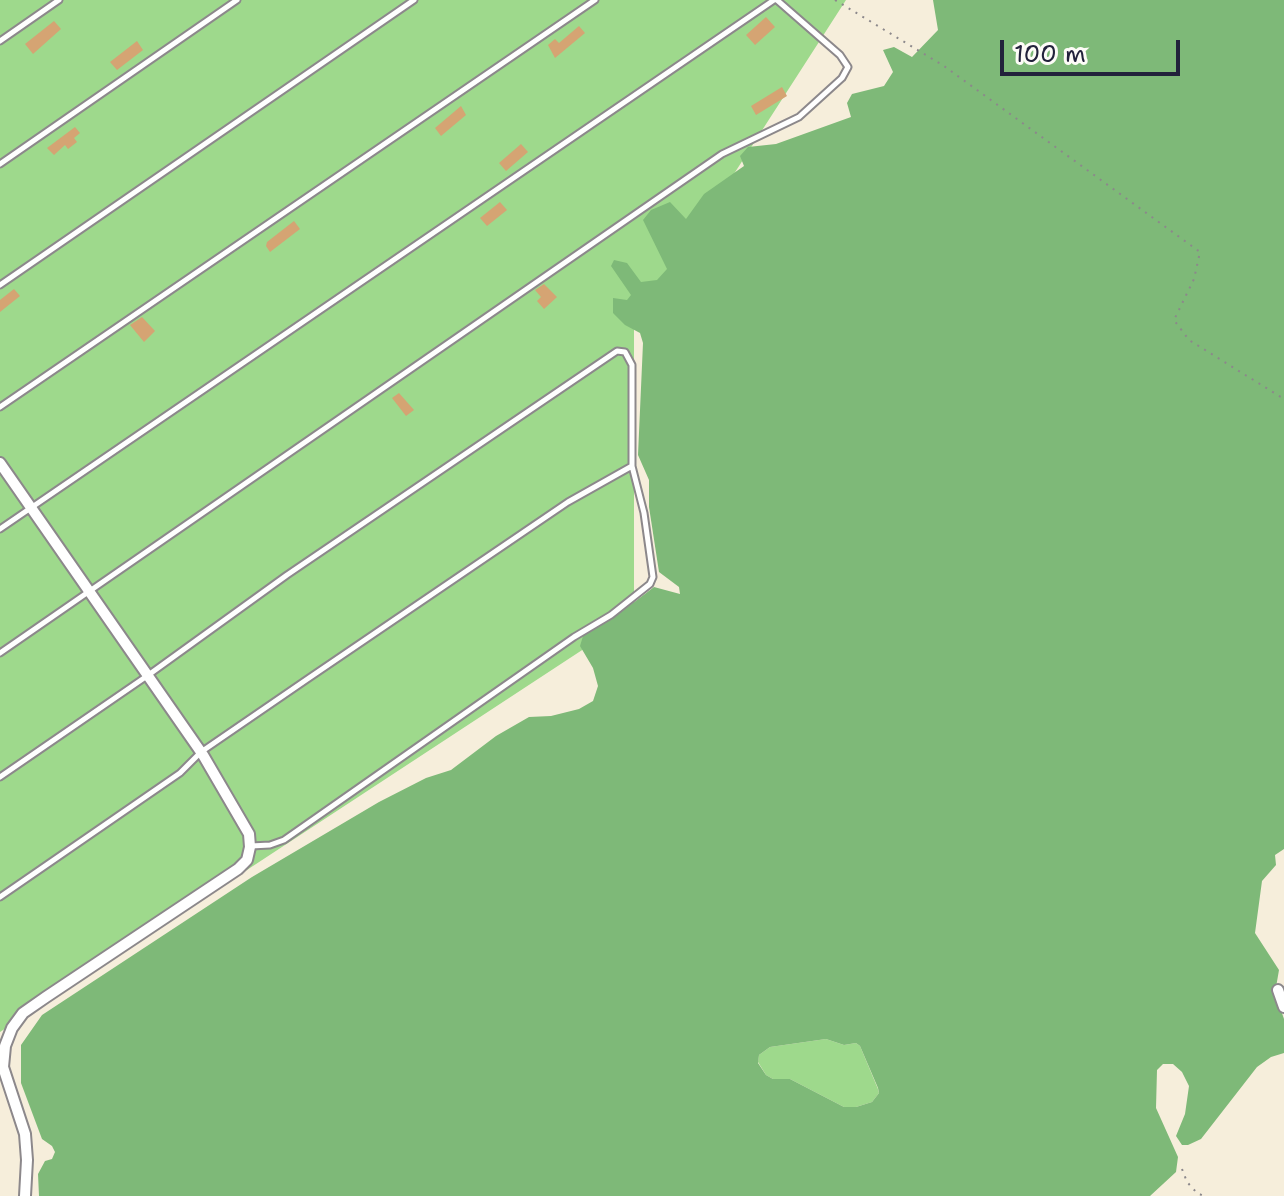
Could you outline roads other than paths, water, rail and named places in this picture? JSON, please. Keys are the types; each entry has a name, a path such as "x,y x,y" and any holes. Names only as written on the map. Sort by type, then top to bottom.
{"street":[{"path":"0,463 201,752 249,834 250,847 247,860 238,869 23,1013 12,1028 1,1068 25,1134 25,1196"},
{"path":"1278,990 1284,1007"}],"lane":[{"path":"0,41 59,0"},
{"path":"0,164 237,0"},
{"path":"0,285 414,0"},
{"path":"0,407 595,0"},
{"path":"0,529 775,0 840,55 848,67 842,78 799,117 722,154 0,653"},
{"path":"0,777 287,575 617,351 625,352 632,365 632,466 644,513 653,577 638,596 574,637 284,840 250,847"},
{"path":"0,897 180,773 201,752 568,502 632,466"}]}
